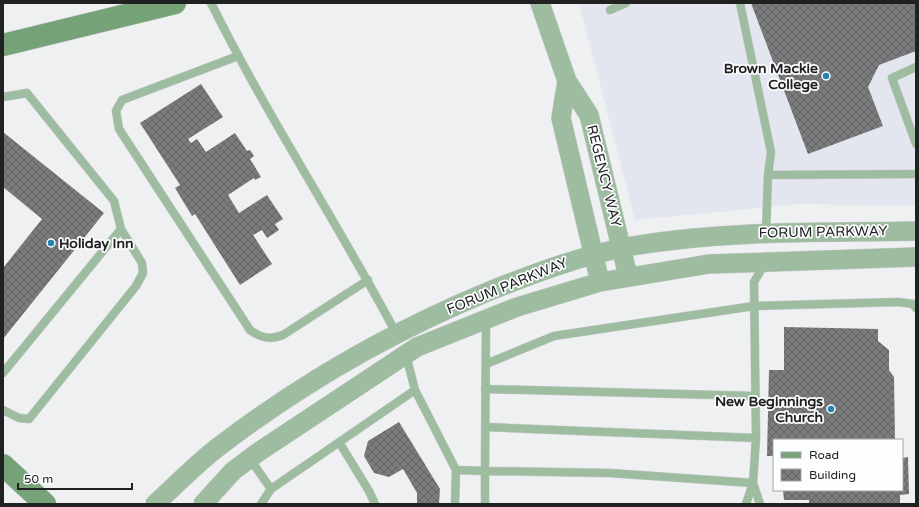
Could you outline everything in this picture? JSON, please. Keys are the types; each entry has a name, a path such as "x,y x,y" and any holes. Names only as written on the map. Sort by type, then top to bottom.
{"main road":[{"path":"3,45 175,3"},
{"path":"3,464 45,504"}],"street":[{"name":"REGENCY WAY","path":"540,3 567,81 589,115 628,276"},
{"name":"REGENCY WAY","path":"567,81 561,118 600,282"},
{"name":"FORUM PARKWAY","path":"155,504 217,448 305,385 396,333 540,270 594,254 622,248 739,234 916,231"},
{"path":"766,233 766,262"},
{"name":"FORUM PARKWAY","path":"203,504 233,471 417,347 517,307 600,282 628,276 709,264 916,257"},
{"path":"478,296 486,319"},
{"path":"234,437 250,459"}],"lane":[{"path":"210,3 238,56 368,280 396,333"},
{"path":"610,10 626,3"},
{"path":"740,3 771,152 768,175 766,233"},
{"path":"238,56 122,100 116,111 120,129 250,330 256,335 270,339 283,335 368,280"},
{"path":"916,67 892,78 916,144"},
{"path":"3,97 27,93 114,201 121,229 142,263 143,273 136,286 29,419 19,418 3,410"},
{"path":"768,175 916,174"},
{"path":"3,373 121,229"},
{"path":"746,504 753,483 756,438 754,282 766,262"},
{"path":"486,364 554,336 754,306 898,302 913,304 916,308"},
{"path":"485,504 486,319"},
{"path":"406,354 415,390 456,470 455,504"},
{"path":"485,389 756,396"},
{"path":"261,504 272,489 415,390"},
{"path":"485,427 756,438"},
{"path":"339,442 369,491 375,504"},
{"path":"250,459 272,489"},
{"path":"456,470 610,473 753,483"},
{"path":"753,483 760,504"}],"shaded area":[{"path":"579,3 916,3 916,206 799,204 635,220"}],"building":[{"name":"Brown Mackie College","path":"751,3 916,3 916,51 879,65 868,87 883,126 808,154"},
{"path":"201,84 223,117 188,139 191,143 197,139 206,152 235,133 247,151 250,150 254,156 250,159 261,177 255,180 254,178 228,195 239,213 267,195 283,219 275,224 279,230 267,238 262,230 253,235 272,264 240,285 195,214 192,216 175,188 180,185 140,123"},
{"name":"Holiday Inn","path":"3,132 104,213 3,339 3,268 42,219 3,187"},
{"name":"New Beginnings Church","path":"784,327 878,329 878,341 889,350 889,370 894,377 895,439 773,439 773,456 767,456 769,370 784,370"},
{"path":"399,422 440,489 439,504 417,504 417,493 403,469 389,477 374,473 364,456 368,441"},
{"path":"908,457 909,494 900,495 900,503 809,504 809,500 784,500 783,491 903,491 903,458"}],"place":[{"name":"Brown Mackie College","path":"826,76"},
{"name":"Holiday Inn","path":"51,243"},
{"name":"New Beginnings Church","path":"831,409"}]}
